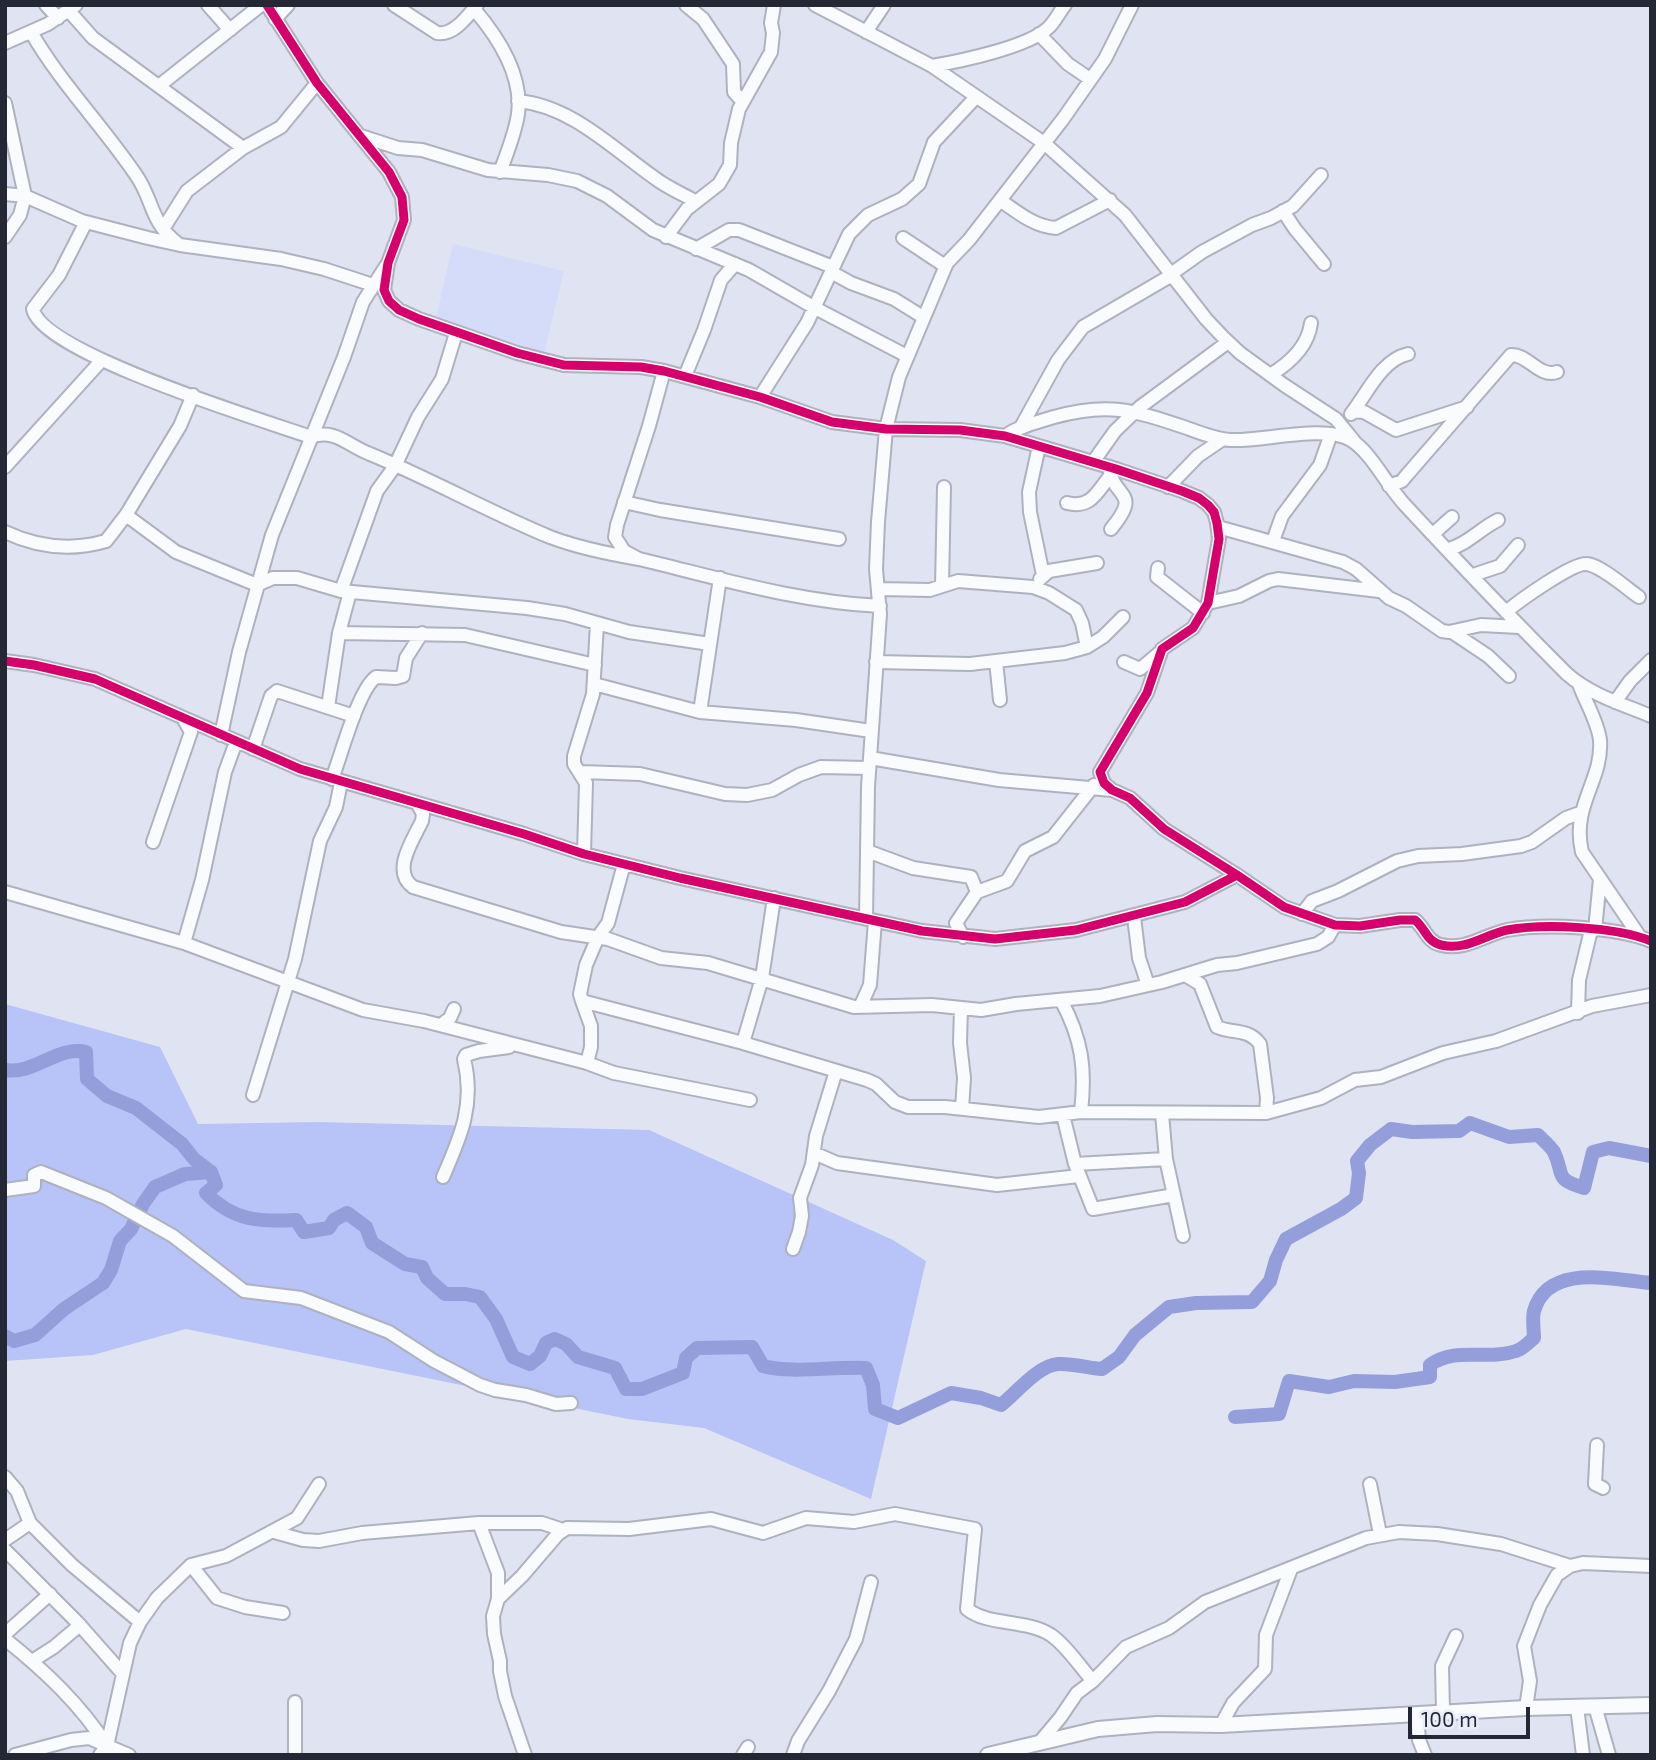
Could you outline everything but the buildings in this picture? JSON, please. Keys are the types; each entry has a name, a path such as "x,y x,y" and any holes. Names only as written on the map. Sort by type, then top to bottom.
{"main road":[{"path":"988,1755 1098,1729 1157,1724 1222,1724 1526,1708 1651,1705"}],"street":[{"path":"46,5 68,11 93,38 243,148"},
{"path":"208,5 230,30"},
{"path":"160,85 261,5"},
{"path":"220,735 239,652 272,535 363,302 388,262 402,229 404,209 394,181 317,83 267,5"},
{"path":"275,19 289,5"},
{"path":"394,5 437,33 445,35 475,7 498,39 507,58 518,101 513,135 500,172"},
{"path":"686,5 703,19 733,64 733,88 743,102"},
{"path":"666,237 680,216 725,176 730,165 736,119 771,52 774,5"},
{"path":"815,5 932,65 1044,143 1125,215 1206,319 1228,342 1342,426 1389,486 1433,534 1519,627 1579,684 1651,716"},
{"path":"866,32 884,5"},
{"path":"932,65 962,61 1039,34 1049,27 1065,5"},
{"path":"860,1007 870,985 867,851 869,763 880,606 878,522 886,429 899,377 945,266 1000,200 1105,59 1132,5"},
{"path":"5,43 32,32 68,11"},
{"path":"32,32 62,81 135,173 152,212 163,229 180,245"},
{"path":"1039,34 1068,64 1090,79"},
{"path":"163,229 187,191 243,148 281,127 317,83"},
{"path":"760,397 815,308 839,251 857,224 868,215 902,199 919,184 934,142 976,97"},
{"path":"518,101 552,108 661,183 695,201"},
{"path":"5,103 25,196 20,215 5,237"},
{"path":"360,136 398,148 422,150 470,166 577,181 607,196 666,237 736,264 907,356"},
{"path":"1021,427 1058,360 1083,327 1172,274 1202,252 1293,206 1321,175"},
{"path":"5,194 25,196 86,222 180,245 281,259 373,285"},
{"path":"1000,200 1028,220 1048,228 1056,228 1110,200"},
{"path":"1283,211 1324,264"},
{"path":"86,222 70,256 34,306 33,313 35,318 56,334 101,361 311,437 322,433 338,436 359,450 396,464 553,538 805,599 880,606"},
{"path":"696,249 717,235 729,230 739,230 832,269 851,283 894,299 922,317"},
{"path":"903,238 945,266"},
{"path":"388,262 384,290 389,301 400,310 456,333 517,353 564,365 664,370 760,397 832,422 886,429 960,430 1005,436 1093,462 1110,471 1168,486 1199,498 1214,512 1219,539 1217,562 1205,608 1194,628 1164,647 1147,693 1102,766 1101,776 1053,837 1025,851 1007,881 977,892 957,923 962,937"},
{"path":"685,376 721,279 736,264"},
{"path":"1270,375 1300,350 1310,333 1311,323"},
{"path":"328,707 345,591 377,491 396,464 418,417 442,379 456,333"},
{"path":"1093,462 1115,431 1134,413 1228,342"},
{"path":"1342,426 1387,365 1408,354"},
{"path":"1389,486 1402,481 1511,355 1518,355 1546,373 1557,372"},
{"path":"5,467 101,361"},
{"path":"639,559 624,551 615,537 664,370"},
{"path":"5,532 23,540 73,548 106,541 126,515 180,426 193,395"},
{"path":"1353,411 1364,412 1396,430 1467,407"},
{"path":"1005,436 1021,427 1096,408 1134,413 1223,439 1331,434 1345,437 1356,444"},
{"path":"1273,541 1282,516 1321,464 1331,434"},
{"path":"1168,486 1198,456 1223,439"},
{"path":"1039,446 1029,489 1029,505 1043,575"},
{"path":"1067,503 1076,505 1089,501 1110,471"},
{"path":"1110,471 1127,504 1111,529"},
{"path":"942,586 944,487"},
{"path":"624,502 839,540"},
{"path":"126,515 176,552 257,585 282,576 313,581 345,591 565,614 629,632 710,644"},
{"path":"1433,534 1452,517"},
{"path":"1449,549 1462,545 1481,528 1498,520"},
{"path":"1218,527 1343,562 1356,569 1379,591 1442,631 1452,632 1481,625 1519,627"},
{"path":"1473,575 1500,566 1518,545"},
{"path":"1033,587 1043,575 1097,563"},
{"path":"1506,612 1527,594 1576,566 1587,564 1639,597"},
{"path":"1158,568 1157,577 1205,608"},
{"path":"700,712 720,578"},
{"path":"1205,608 1278,579 1379,591"},
{"path":"878,589 918,591 969,580 1033,587 1049,593 1076,610 1087,647"},
{"path":"876,662 970,664 1065,653 1087,647 1103,637 1123,617"},
{"path":"584,854 586,783 574,764 593,694 597,623"},
{"path":"1452,632 1488,656 1509,676"},
{"path":"339,633 465,635 595,665"},
{"path":"253,1096 288,984 320,841 335,807 337,780 354,716 372,679 403,676 406,658 422,633"},
{"path":"1124,662 1140,669 1160,653"},
{"path":"1615,702 1630,681 1651,660"},
{"path":"5,661 46,667 95,679 280,762 584,854 922,932 995,939 1076,930 1185,902 1237,874"},
{"path":"996,662 1000,700"},
{"path":"594,684 700,712 796,720 871,731"},
{"path":"1579,684 1600,740 1597,765 1580,813 1578,828 1582,852 1645,939"},
{"path":"253,749 271,696 275,692 354,716"},
{"path":"153,842 191,732 183,718"},
{"path":"184,943 202,880 225,772 236,742"},
{"path":"581,772 640,774 714,791 747,795 772,790 799,775 821,767 869,763 999,780 1112,790 1130,798 1164,829 1237,874 1266,897 1302,914 1335,925 1360,926 1409,919 1420,924 1434,943 1460,947 1505,930 1566,927 1645,939"},
{"path":"1101,776 1112,790"},
{"path":"417,803 423,814 422,821 404,859 404,878 409,884 561,932 598,937 661,958 708,963 844,1005 932,1005 988,1009 1100,996 1217,965 1237,963 1322,942 1335,925"},
{"path":"1302,914 1312,901 1397,861 1418,856 1521,846 1532,842 1566,818 1580,813"},
{"path":"1553,828 1578,828"},
{"path":"867,851 913,868 971,877 977,892"},
{"path":"587,1063 591,1046 591,1026 579,997 583,975 598,937 611,917 624,864"},
{"path":"1578,1013 1579,980 1593,930 1600,879"},
{"path":"5,892 184,943 363,1010 441,1025 587,1063 614,1073 750,1100"},
{"path":"743,1043 762,978 774,898"},
{"path":"1134,917 1139,958 1148,985"},
{"path":"1185,975 1200,984 1217,1027 1245,1032 1260,1044 1267,1098 1266,1113"},
{"path":"582,1001 743,1043 873,1082 902,1106 962,1109 1015,1116 1081,1112 1266,1113 1321,1098 1355,1080 1381,1077 1443,1053 1496,1041 1592,1006 1651,995"},
{"path":"1060,1000 1076,1031 1082,1056 1084,1070 1081,1112"},
{"path":"961,1008 960,1043 964,1078 962,1109"},
{"path":"441,1025 450,1018 454,1009"},
{"path":"443,1177 462,1134 469,1097 464,1059 466,1055 519,1046"},
{"path":"793,1248 802,1216 800,1198 836,1071"},
{"path":"1162,1114 1166,1159 1183,1237"},
{"path":"1063,1115 1077,1170 1091,1208 1096,1210 1174,1195"},
{"path":"814,1153 837,1163 989,1185 1166,1159"},
{"path":"5,1190 34,1186 34,1175 41,1172 68,1181 106,1198 173,1236 244,1291 301,1298 389,1332 426,1356 480,1385 556,1404 571,1403"},
{"path":"1597,1445 1600,1464 1595,1484 1603,1488"},
{"path":"5,1476 17,1491 30,1523 72,1565 140,1622"},
{"path":"191,1565 197,1566 226,1556 297,1518 319,1484"},
{"path":"1370,1484 1380,1534"},
{"path":"498,1599 563,1531 573,1528 629,1529 700,1519 730,1523 763,1533 806,1518 854,1522 895,1514 975,1529 967,1609 982,1618 1011,1621 1054,1637 1093,1681"},
{"path":"5,1540 30,1523"},
{"path":"274,1532 319,1541 362,1533 479,1523 542,1523 563,1531"},
{"path":"479,1523 498,1573 498,1599 493,1616 494,1634 505,1696 525,1755"},
{"path":"1039,1743 1077,1693 1093,1681 1126,1647 1170,1628 1205,1602 1380,1534 1437,1534 1501,1544 1570,1566"},
{"path":"5,1550 80,1625 123,1674"},
{"path":"1526,1708 1530,1681 1524,1646 1547,1589 1557,1575 1570,1566 1583,1563 1651,1566"},
{"path":"103,1750 130,1643 140,1622 157,1598 191,1565"},
{"path":"191,1565 217,1598 283,1614"},
{"path":"1222,1724 1233,1703 1265,1669 1266,1635 1291,1569"},
{"path":"793,1755 798,1741 829,1691 856,1639 871,1582"},
{"path":"50,1594 5,1637 89,1718 103,1750"},
{"path":"32,1661 80,1625"},
{"path":"1443,1712 1442,1666 1456,1636"},
{"path":"295,1702 295,1755"},
{"path":"1595,1706 1609,1755"},
{"path":"1577,1707 1583,1755"},
{"path":"1417,1714 1419,1740 1425,1755"},
{"path":"15,1755 89,1738 103,1750 129,1755"}],"shaded area":[{"path":"453,244 564,271 544,353 434,326"},
{"path":"5,1004 160,1047 198,1124 318,1122 649,1130 893,1240 926,1261 871,1499 704,1428 628,1419 186,1329 93,1355 5,1361"}],"waterway":[{"path":"5,1070 26,1068 66,1053 86,1052 87,1079 107,1096 136,1108 182,1144 194,1159 211,1172"},
{"path":"5,1336 14,1341 35,1335 64,1309 103,1283 111,1270 120,1241 131,1229 155,1187 185,1174 211,1172 216,1185 206,1193 226,1209 248,1218 296,1220 304,1232 329,1228 334,1220 347,1213 366,1227 372,1243 405,1264 422,1267 427,1278 445,1294 480,1297 496,1319 513,1357 530,1364 540,1356 546,1343 555,1339 566,1344 578,1357 615,1368 626,1389 642,1389 683,1373 686,1358 697,1348 752,1347 763,1366 800,1370 866,1368 873,1385 875,1409 898,1418 951,1393 981,1398 1001,1405 1036,1374 1058,1364 1102,1369 1119,1357 1135,1335 1169,1307 1196,1303 1252,1302 1270,1281 1286,1239 1356,1198 1359,1173 1357,1161 1370,1145 1391,1129 1412,1132 1459,1131 1470,1123 1509,1137 1538,1135 1554,1152 1564,1179 1584,1188 1593,1152 1609,1148 1651,1156"},
{"path":"1235,1417 1279,1414 1289,1381 1329,1387 1354,1381 1395,1382 1430,1377 1430,1365 1450,1356 1494,1355 1519,1350 1534,1338 1533,1314 1542,1296 1553,1286 1567,1280 1601,1278 1651,1283"}],"cycle path":[{"path":"267,5 317,83 389,172 402,197 404,220 388,263 384,290 389,301 399,310 517,353 564,365 641,367 664,371 760,397 832,422 886,429 960,430 1005,436 1182,491 1208,505 1214,512 1219,539 1208,603 1193,628 1162,649 1147,693 1100,772 1104,783 1130,798 1164,829 1284,907 1335,925 1360,926 1415,920 1432,941 1450,946 1467,944 1507,930 1541,927 1619,932 1651,941"},
{"path":"5,661 95,679 300,769 584,854 922,931 995,939 1076,930 1185,902 1237,875"}]}
